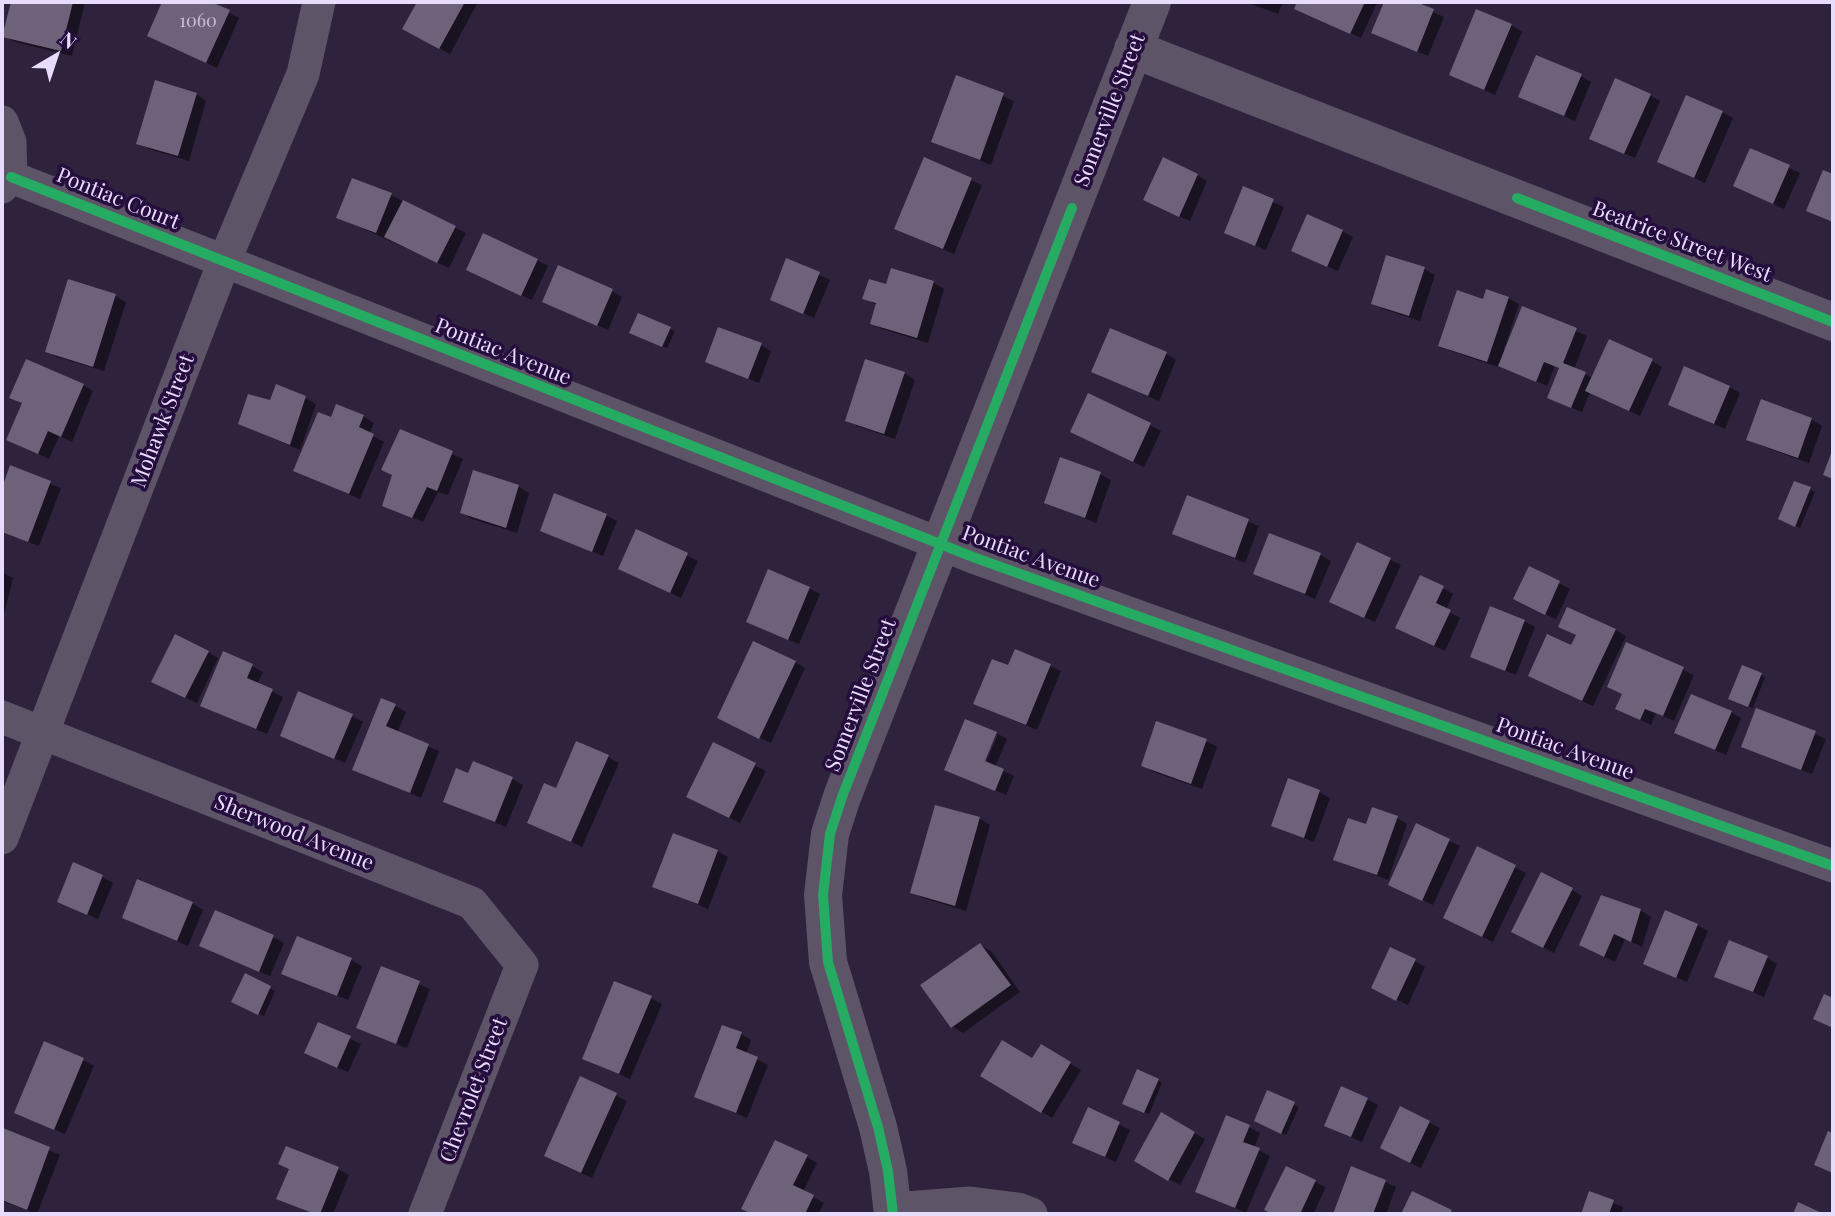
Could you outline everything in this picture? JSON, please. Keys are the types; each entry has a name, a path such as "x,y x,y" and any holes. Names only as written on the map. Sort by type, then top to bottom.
{"street":[{"name":"Mohawk Street","path":"2,838 224,262 303,74 319,2"},
{"name":"Somerville Street","path":"893,1212 888,1171 878,1127 828,962 824,895 830,834 842,797 1152,2"},
{"name":"Beatrice Street West","path":"1133,48 1833,322"},
{"name":"Pontiac Court","path":"2,122 10,142 6,182 224,262"},
{"name":"Pontiac Avenue","path":"224,262 941,544 1833,866"},
{"name":"Sherwood Avenue","path":"2,717 472,903 522,965"},
{"name":"Chevrolet Street","path":"425,1214 522,965"},
{"path":"893,1212 970,1203 1018,1209 1031,1214"}],"building":[{"path":"11,2 73,2 61,51 2,37"},
{"path":"162,2 211,2 230,10 206,63 147,36"},
{"path":"417,2 465,2 439,49 402,29"},
{"path":"1297,2 1365,2 1350,34 1294,9"},
{"path":"1384,2 1416,2 1434,9 1417,52 1371,33"},
{"path":"1476,9 1512,24 1484,90 1449,75"},
{"path":"1536,55 1582,74 1564,116 1518,97"},
{"path":"956,75 1004,93 980,160 931,142"},
{"path":"1615,78 1651,94 1624,154 1589,139"},
{"path":"155,80 197,93 178,156 136,144"},
{"path":"1686,95 1723,111 1694,178 1657,162"},
{"path":"1750,148 1790,165 1773,204 1733,186"},
{"path":"924,157 972,178 943,249 894,229"},
{"path":"1163,157 1198,174 1179,217 1143,200"},
{"path":"1823,170 1833,174 1833,222 1806,211"},
{"path":"352,178 392,193 376,233 336,218"},
{"path":"1243,186 1274,199 1255,246 1224,233"},
{"path":"403,200 456,226 437,263 384,237"},
{"path":"1307,214 1343,230 1327,267 1291,251"},
{"path":"483,233 538,259 521,296 466,270"},
{"path":"1386,255 1425,267 1409,316 1371,304"},
{"path":"786,258 820,272 803,314 770,300"},
{"path":"558,265 613,289 597,326 542,302"},
{"path":"891,268 934,281 917,338 870,324 876,303 862,299 869,279 886,284"},
{"path":"68,279 116,294 93,367 45,352"},
{"path":"1486,289 1509,297 1487,362 1438,346 1457,290 1483,299"},
{"path":"1522,306 1577,328 1563,363 1586,372 1571,408 1547,398 1559,368 1544,362 1536,382 1498,366"},
{"path":"638,313 671,327 662,347 629,333"},
{"path":"718,327 762,343 748,379 705,362"},
{"path":"1110,328 1167,352 1148,396 1091,372"},
{"path":"1609,339 1653,359 1629,411 1585,391"},
{"path":"26,359 84,384 61,437 48,431 38,454 6,440 22,403 9,398"},
{"path":"865,359 905,372 884,434 845,421"},
{"path":"1684,366 1730,386 1714,424 1668,405"},
{"path":"276,384 306,396 290,445 238,424 248,394 270,400"},
{"path":"1088,393 1151,423 1133,462 1070,432"},
{"path":"1761,399 1812,418 1798,458 1746,440"},
{"path":"336,404 364,415 359,427 374,434 349,494 293,471 318,412 331,417"},
{"path":"400,429 453,451 437,491 427,487 412,518 382,506 392,475 381,470"},
{"path":"1833,448 1833,479 1823,475"},
{"path":"1060,457 1101,472 1085,518 1044,503"},
{"path":"10,465 51,481 28,542 2,532 2,488"},
{"path":"473,470 519,485 506,528 460,513"},
{"path":"1794,481 1811,487 1795,527 1778,519"},
{"path":"554,493 607,514 592,552 540,531"},
{"path":"1187,495 1249,519 1235,558 1172,534"},
{"path":"636,529 688,553 670,593 618,569"},
{"path":"1269,533 1321,553 1305,594 1253,574"},
{"path":"1357,542 1391,558 1364,618 1329,602"},
{"path":"1529,566 1560,581 1545,615 1513,599"},
{"path":"768,569 810,587 788,640 746,622"},
{"path":"1420,575 1444,586 1436,603 1451,610 1434,646 1395,628"},
{"path":"1490,606 1525,620 1505,671 1470,657"},
{"path":"1567,607 1616,629 1582,701 1528,676 1547,634 1571,645 1576,635 1558,627"},
{"path":"175,634 209,651 185,698 151,682"},
{"path":"753,641 796,661 759,739 717,718"},
{"path":"1626,642 1684,667 1663,716 1645,709 1640,720 1615,709 1622,694 1607,687"},
{"path":"1015,649 1051,664 1026,725 973,704 992,659 1008,665"},
{"path":"223,651 253,664 247,678 273,689 256,729 200,706"},
{"path":"1742,665 1762,673 1748,707 1728,699"},
{"path":"298,691 353,714 334,759 280,736"},
{"path":"1691,694 1732,711 1715,750 1674,733"},
{"path":"381,698 396,704 386,726 429,744 410,793 352,770"},
{"path":"1756,708 1816,731 1801,770 1741,747"},
{"path":"965,719 997,732 985,761 1004,769 995,791 944,770"},
{"path":"1156,721 1207,739 1191,784 1141,766"},
{"path":"576,741 609,755 571,842 527,823 544,783 556,788"},
{"path":"713,742 756,763 729,818 686,797"},
{"path":"473,761 513,777 495,822 443,802 456,768 468,773"},
{"path":"1288,778 1320,790 1304,838 1271,826"},
{"path":"935,805 980,817 955,906 910,893"},
{"path":"1372,807 1398,816 1377,875 1333,860 1348,818 1366,824"},
{"path":"1416,823 1450,839 1422,901 1388,885"},
{"path":"673,833 718,850 698,904 652,887"},
{"path":"1477,846 1516,865 1482,937 1443,918"},
{"path":"73,862 103,875 87,915 57,902"},
{"path":"1541,872 1573,888 1543,948 1511,932"},
{"path":"137,879 193,902 177,941 122,918"},
{"path":"1601,895 1641,909 1631,942 1614,934 1604,957 1579,945"},
{"path":"215,910 274,935 259,972 199,946"},
{"path":"1665,910 1698,924 1676,978 1643,964"},
{"path":"297,936 352,958 337,996 281,974"},
{"path":"1729,940 1768,956 1753,992 1714,977"},
{"path":"980,943 1011,985 951,1028 920,985"},
{"path":"1390,947 1416,959 1396,1001 1371,988"},
{"path":"381,966 420,981 396,1044 356,1028"},
{"path":"245,973 271,986 258,1015 231,1002"},
{"path":"614,981 652,996 619,1074 582,1059"},
{"path":"1824,994 1833,998 1833,1028 1813,1019"},
{"path":"318,1022 351,1036 337,1068 304,1053"},
{"path":"722,1025 742,1032 736,1048 758,1057 736,1113 694,1097"},
{"path":"1002,1040 1032,1058 1041,1044 1071,1062 1041,1113 980,1076"},
{"path":"44,1041 84,1058 54,1130 14,1113"},
{"path":"1137,1069 1159,1079 1144,1113 1122,1104"},
{"path":"580,1076 617,1093 581,1173 544,1156"},
{"path":"1341,1086 1368,1098 1351,1137 1324,1126"},
{"path":"1267,1090 1295,1102 1281,1134 1254,1121"},
{"path":"1400,1106 1430,1121 1410,1163 1380,1148"},
{"path":"1088,1107 1120,1122 1105,1157 1072,1143"},
{"path":"1161,1112 1195,1132 1168,1181 1134,1161"},
{"path":"1226,1115 1250,1125 1243,1142 1260,1148 1235,1208 1195,1192"},
{"path":"3,1128 50,1147 27,1210 2,1200"},
{"path":"1828,1131 1833,1133 1833,1173 1814,1165"},
{"path":"775,1140 808,1155 793,1185 814,1195 805,1214 752,1214 741,1209"},
{"path":"286,1146 339,1167 320,1214 276,1199 289,1169 278,1164"},
{"path":"1286,1166 1316,1180 1300,1214 1273,1214 1264,1210"},
{"path":"1351,1166 1386,1180 1373,1214 1333,1214"},
{"path":"1412,1191 1452,1210 1450,1214 1401,1214"},
{"path":"1589,1191 1614,1200 1609,1214 1581,1214"},
{"path":"1798,1202 1824,1214 1793,1214"}],"cycle path":[{"path":"11,177 973,557 1833,866"},
{"path":"1517,198 1833,322"},
{"path":"893,1214 888,1171 878,1127 828,962 823,895 830,834 842,797 1072,208"}]}
